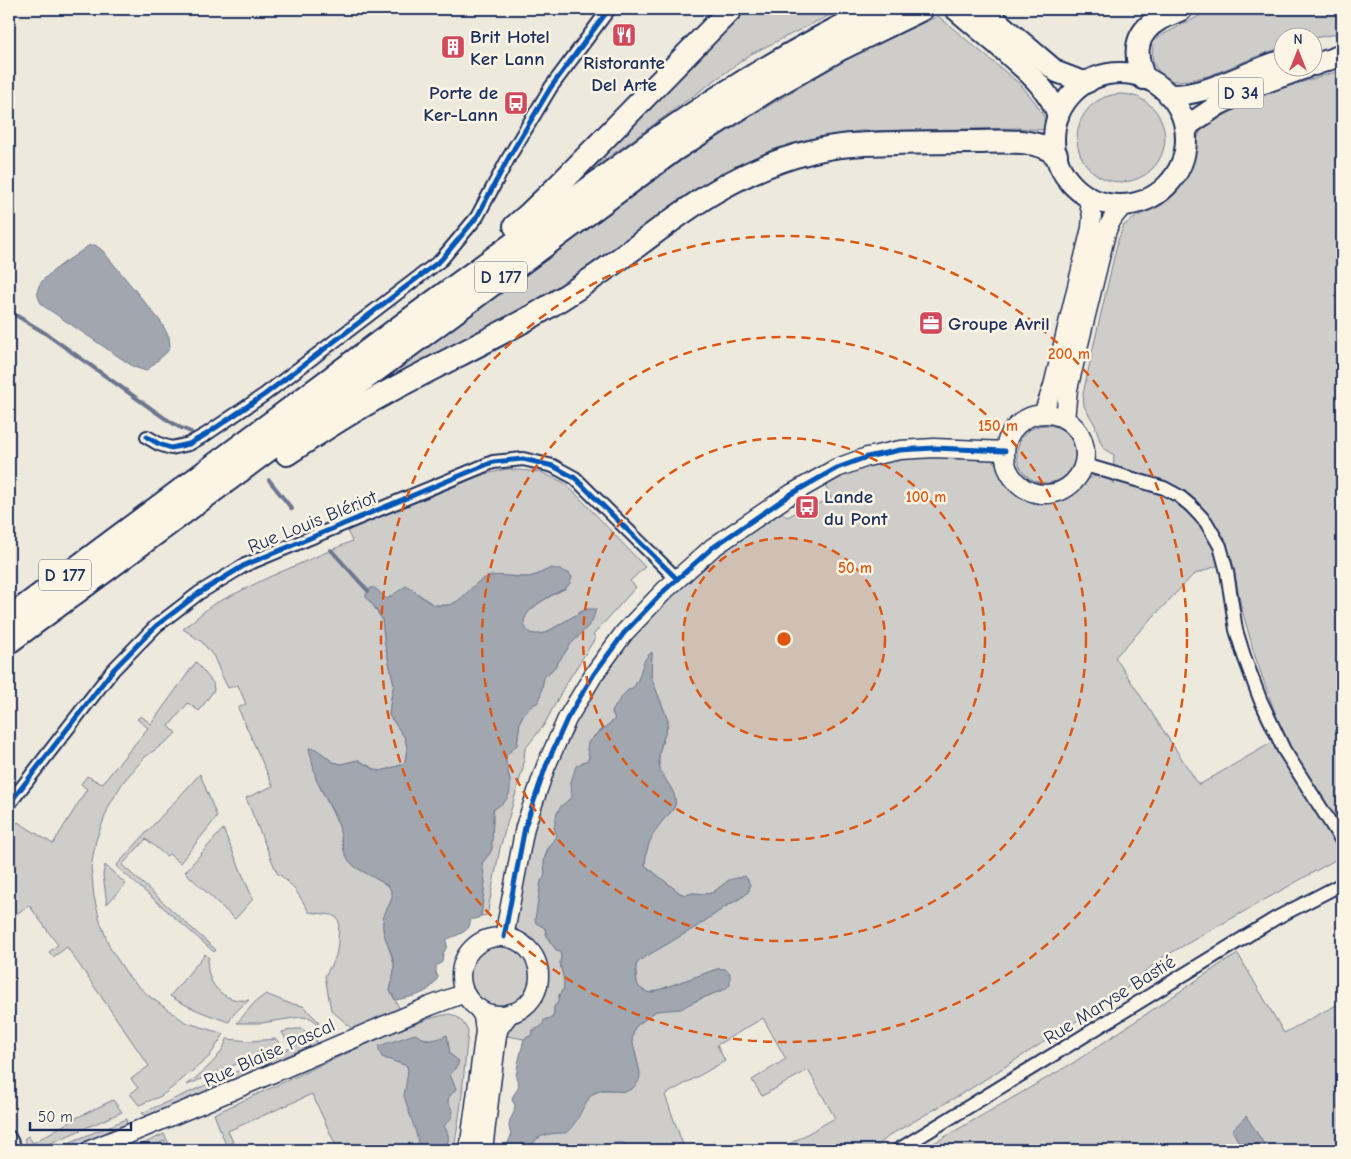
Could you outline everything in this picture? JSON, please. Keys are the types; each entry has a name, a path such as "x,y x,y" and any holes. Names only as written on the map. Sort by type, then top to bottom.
{"highway":[{"path":"122,533 255,424 500,238 530,213 730,9"},
{"name":"D 177","path":"9,618 694,112 830,31 875,9"},
{"name":"D 177","path":"9,642 674,150 773,87 842,48 922,9"},
{"path":"1144,78 1138,61 1137,49 1139,40 1147,28 1180,9"},
{"path":"99,575 336,422 382,395 539,312 581,286 714,192 756,171 811,151 857,144 1016,142 1038,144 1050,149 1056,155"}],"main road":[{"path":"955,9 1036,81 1048,96 1058,116"},
{"path":"983,9 1057,72 1088,82"},
{"path":"1324,51 1342,50"},
{"path":"1324,61 1342,55"},
{"name":"D 34","path":"1169,95 1199,91 1221,85 1274,64"},
{"path":"1116,73 1144,78 1162,88 1169,95 1183,118 1186,131 1184,158 1172,181 1151,198 1139,203 1126,205 1112,205 1099,202 1076,189 1060,167 1054,142 1058,116 1076,90 1101,76 1116,73"},
{"name":"D 34","path":"1186,131 1190,124 1218,105 1258,85 1277,78"}],"street":[{"path":"147,437 171,448 189,444 205,435 264,395 442,260 477,217 508,158 551,87 609,9"},
{"path":"1043,414 1053,386 1092,228 1092,215 1087,196"},
{"path":"1065,419 1068,389 1106,233 1110,221 1118,210 1126,205"},
{"path":"1043,414 1065,419 1077,429 1084,442 1086,458 1081,474 1069,487 1061,492 1043,495 1025,490 1012,477 1005,460 1009,435 1027,418 1043,414"},
{"path":"504,937 525,827 546,766 567,719 594,674 624,634 665,590 712,548 791,494 837,468 867,457 900,450 934,448 1005,451"},
{"name":"Rue Louis Blériot","path":"9,804 112,670 156,626 199,593 245,564 493,462 523,459 553,466 575,478 677,579"},
{"path":"1084,465 1164,488 1179,496 1206,522 1220,546 1227,572 1236,630 1260,699 1284,750 1342,840"},
{"name":"Rue Maryse Bastié","path":"898,1150 1276,918 1342,884"},
{"path":"469,1150 485,1031 483,1016 465,993 461,973 463,963 468,953 484,940 504,937 521,943 534,956 539,973 536,991 532,998 518,1010 510,1013 493,1014 478,1008"},
{"name":"Rue Blaise Pascal","path":"90,1150 110,1146 362,1034 465,993"},
{"path":"483,1150 497,1035 499,1028 510,1013"},
{"path":"9,1137 16,1150"}],"shaded area":[{"path":"739,9 842,9 751,54 555,196"},
{"path":"1213,9 1342,9 1342,33 1324,36 1324,28 1274,28 1274,50 1211,75 1191,80 1172,81 1163,77 1154,65 1152,56 1153,46 1158,37"},
{"path":"938,16 1021,85 1044,117 1045,130 1017,128 860,131 805,140 771,153 577,279 414,369 370,389 689,155 848,58"},
{"path":"1342,70 1342,856 1160,959 1122,992 970,1089 890,1135 873,1150 779,1150 835,1118 808,1070 762,1096 752,1080 786,1059 763,1018 717,1045 725,1061 665,1095 683,1145 688,1150 652,1150 652,1148 630,1150 624,1143 618,1143 609,1144 602,1150 532,1150 534,1142 540,1137 566,1132 591,1095 603,1090 626,1092 640,1073 632,1039 635,1027 656,1011 681,1008 725,989 725,969 717,969 650,993 643,990 638,984 636,967 641,960 744,896 729,880 712,893 685,895 645,865 648,846 653,835 674,808 675,803 673,793 660,769 659,756 668,720 651,677 652,653 634,687 623,695 612,712 615,719 594,736 587,750 589,760 582,762 571,782 573,797 567,801 557,836 547,850 544,860 545,877 541,881 536,923 545,928 546,936 556,950 560,951 560,963 564,981 564,988 554,1007 554,1014 552,1018 546,1019 540,1028 533,1030 532,1035 524,1039 502,1035 510,1023 533,1003 542,984 543,971 539,958 514,924 532,828 553,763 589,692 638,625 706,560 778,509 787,517 807,507 832,500 824,483 844,472 881,460 912,455 989,458 1019,491 1033,498 1050,499 1066,495 1090,478 1099,476 1104,477 1113,484 1114,455 1104,449 1095,425 1084,406 1083,394 1118,240 1124,225 1162,205 1181,185 1192,167 1195,144 1201,130 1221,117 1270,92 1316,78 1324,78 1324,76","holes":["1232,560 1241,606 1255,656 1283,736 1199,785 1115,657 1193,575"]},
{"path":"1112,94 1130,94 1146,101 1158,113 1165,129 1165,147 1158,163 1146,175 1130,182 1112,182 1096,175 1084,163 1077,147 1077,129 1084,113 1096,101"},
{"path":"95,245 102,250 161,322 169,337 170,346 167,352 146,371 134,367 42,305 39,300 39,286 47,276 88,246"},
{"path":"1040,425 1052,425 1067,433 1075,448 1075,460 1067,475 1052,483 1040,483 1025,475 1017,460 1017,448 1025,433"},
{"path":"507,469 540,472 563,482 645,567 630,581 636,587 593,635 596,637 564,687 544,725 525,749 523,768 500,848 487,915 481,916 485,882 482,863 490,853 493,810 504,802 510,781 505,760 506,755 517,745 520,721 523,715 540,698 544,677 554,668 571,644 592,622 586,609 545,633 531,634 525,627 524,620 534,607 566,588 570,583 572,577 569,573 562,571 544,571 528,577 505,576 466,594 458,602 450,605 434,605 410,588 387,599 368,591 366,597 382,619 385,645 394,684 389,715 405,738 407,749 405,762 381,771 358,760 341,764 333,762 320,752 316,779 339,826 344,851 372,876 387,885 393,895 383,921 383,930 394,964 390,991 401,1011 355,1031 331,1010 325,976 336,956 339,922 332,915 309,912 295,890 277,873 246,798 273,786 238,708 246,704 238,685 228,688 214,657 202,642 183,629 212,605 267,578 352,541 347,531 482,475"},
{"path":"551,568 570,575 572,577 570,583 566,588 545,599 530,610 524,623 527,630 533,634 545,633 586,609 596,609 592,622 571,644 554,668 544,677 540,698 523,715 520,721 517,745 506,755 510,789 506,800 493,810 492,849 482,863 485,882 481,916 471,919 469,927 446,940 447,946 442,962 436,966 438,977 430,988 415,996 396,1000 390,991 394,974 394,963 383,927 384,916 392,899 391,890 387,885 355,867 349,861 344,851 336,818 316,779 309,748 316,749 333,762 341,764 358,760 377,771 401,765 405,762 407,749 405,738 389,715 394,684 385,645 382,619 366,597 371,588 375,588 387,599 406,586 432,604 444,606 452,604 464,596 474,585 487,577 496,575 529,577"},
{"path":"652,652 651,677 668,720 659,756 660,769 673,793 675,803 674,808 653,835 648,846 645,865 685,895 712,893 729,880 745,876 750,885 749,891 744,896 639,961 636,968 637,982 639,987 650,993 717,969 725,969 730,973 730,985 681,1009 656,1011 635,1027 632,1039 640,1073 639,1080 634,1087 620,1092 607,1089 597,1091 589,1097 577,1120 566,1133 549,1134 540,1137 534,1143 532,1150 505,1150 511,1136 509,1126 515,1105 512,1100 519,1085 516,1077 524,1039 532,1035 533,1030 542,1026 544,1020 552,1018 554,1007 564,988 560,951 550,941 545,928 536,923 535,920 541,881 545,876 545,858 548,849 557,836 554,828 557,813 561,806 572,797 571,782 576,766 589,759 588,742 615,719 612,712 624,694 636,684 646,658"},
{"path":"196,662 213,683 214,690 199,711 188,703 169,726 176,733 145,757 123,782 109,806 96,840 91,867 94,897 101,924 110,948 129,977 149,996 185,1022 224,1034 209,1057 161,1096 139,1105 130,1094 138,1088 131,1079 149,1066 67,947 53,957 49,952 58,945 29,905 9,919 9,833 18,822 53,844 87,789 81,784 87,776 102,784 148,728 137,719 141,716 151,724"},
{"path":"200,774 217,817 180,863 169,854 166,856 146,839 122,865 216,950 214,952 116,866"},
{"path":"223,829 253,899 235,919 185,872"},
{"path":"105,865 126,884 107,904 103,875"},
{"path":"494,946 506,946 522,954 528,964 530,976 528,988 522,998 506,1006 494,1006 478,998 470,982 470,970 478,954"},
{"path":"205,954 209,958 208,967 211,981 219,991 229,998 249,1000 235,1012 229,1022 199,1011 170,996"},
{"path":"1238,954 1284,1033 1342,1002 1342,1150 922,1150 1073,1063"},
{"path":"266,994 288,1003 303,1006 319,1022 317,1023 311,1018 301,1017 261,1023 237,1023 255,1002"},
{"path":"449,1014 460,1020 468,1031 461,1104 454,1150 443,1150 448,1138 444,1126 453,1111 448,1099 456,1089 450,1075 458,1065 450,1054 447,1036 437,1040 422,1038 382,1057 407,1066 420,1150 338,1150 312,1094 228,1131 233,1142 226,1145 214,1114 391,1033 431,1018"},
{"path":"302,1029 310,1034 288,1043 282,1032"},
{"path":"415,1034 431,1040 447,1035 450,1054 459,1061 450,1075 456,1089 448,1099 453,1111 452,1117 444,1126 448,1138 443,1150 420,1150 404,1096 407,1066 382,1057 379,1050 379,1046"},
{"path":"313,1038 316,1039 317,1045 149,1118 142,1113"},
{"path":"227,1039 250,1041 276,1039 281,1045 187,1085 216,1059"},
{"path":"113,1100 122,1112 35,1150 31,1150 24,1139 28,1136 33,1143 74,1119"},
{"path":"1246,1116 1268,1150 1243,1150 1232,1130"},
{"path":"127,1119 126,1127 123,1130 79,1148 78,1145 66,1150 51,1150"},
{"path":"164,1134 169,1144 166,1145 164,1141 143,1150 130,1150"}],"waterway":[{"path":"9,311 45,333 163,417 191,432"},
{"path":"269,480 292,509"},
{"path":"331,550 368,591"}],"cycle path":[{"path":"147,437 171,448 189,444 205,435 264,395 441,260 477,217 509,157 551,87 609,9"},
{"path":"504,937 525,827 546,766 567,719 594,674 624,633 665,590 712,548 791,494 837,468 867,457 900,450 934,448 1005,451"},
{"path":"9,804 113,670 156,626 199,593 245,565 493,462 523,459 553,466 575,478 677,579"}],"place":[{"name":"Ristorante Del Arte","path":"624,35"},
{"name":"Brit Hotel Ker Lann","path":"453,47"},
{"name":"Porte de Ker-Lann","path":"516,103"},
{"name":"Groupe Avril","path":"931,323"},
{"name":"Lande du Pont","path":"807,507"}]}
